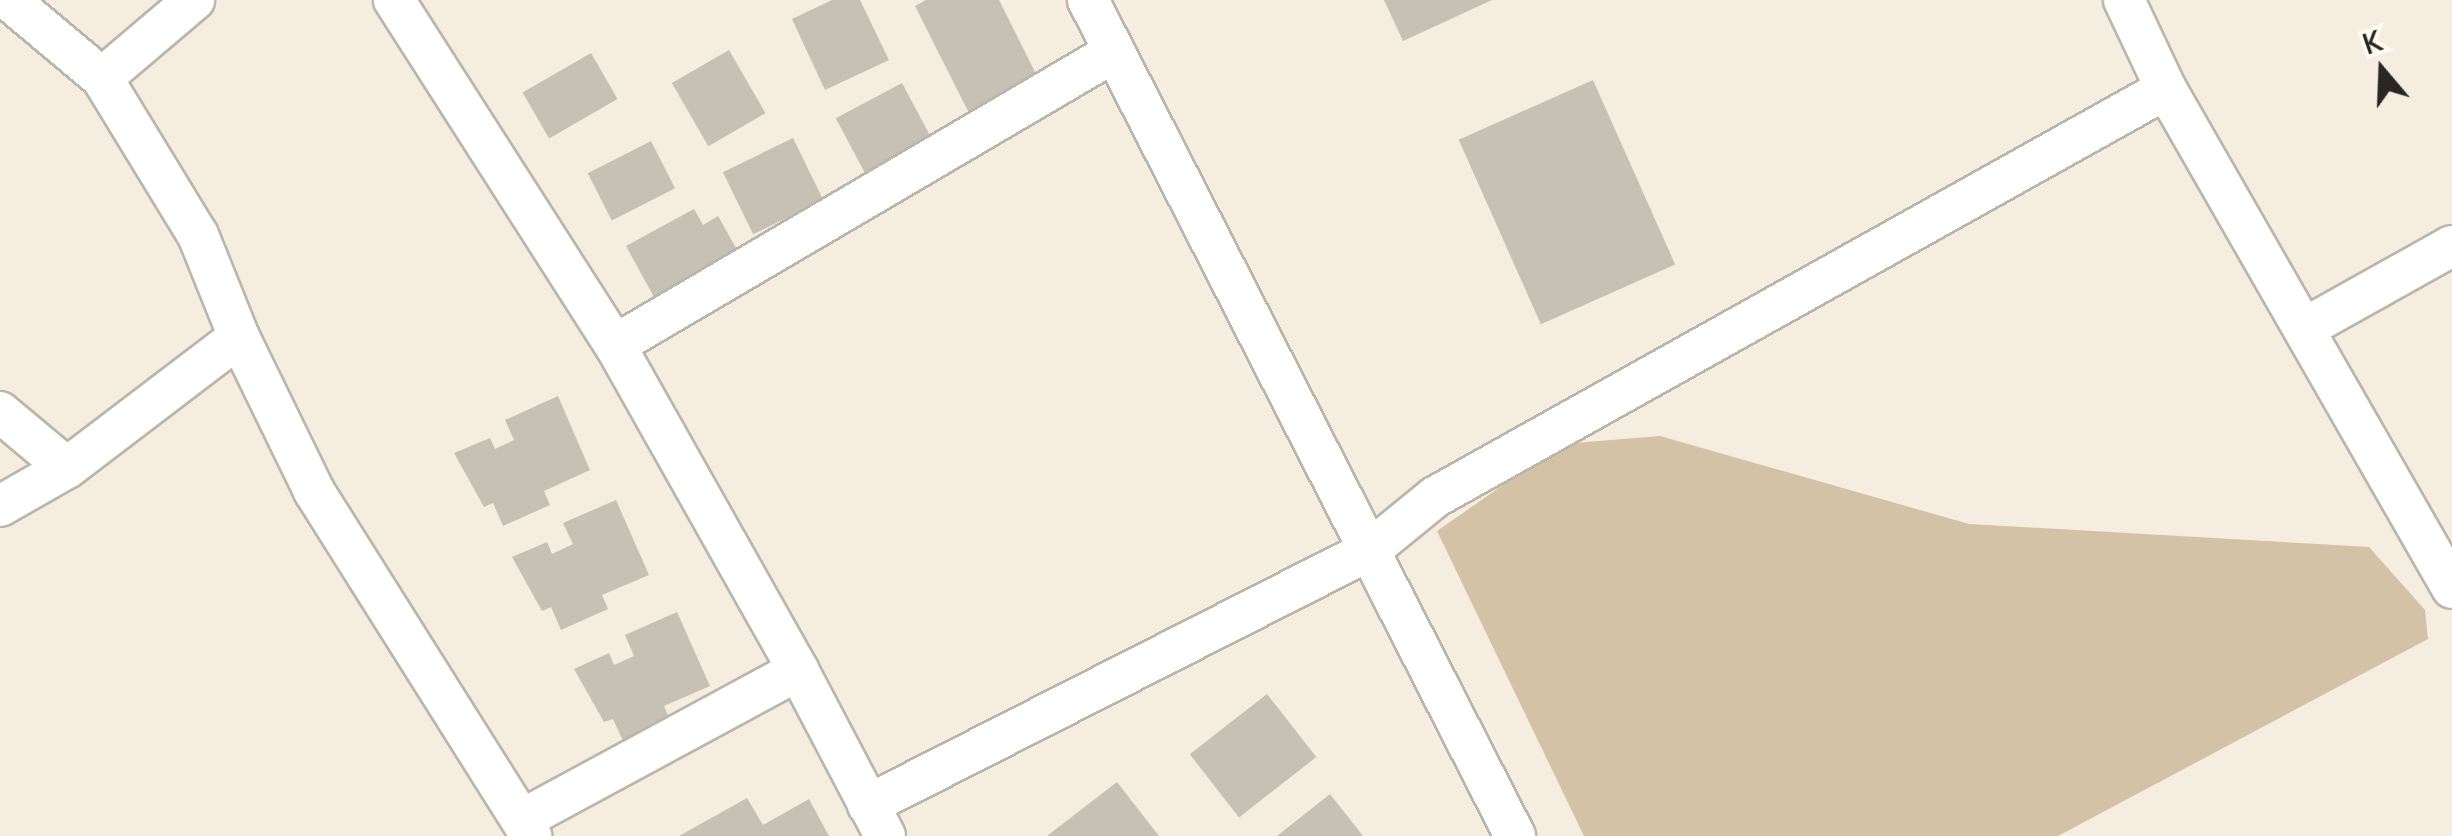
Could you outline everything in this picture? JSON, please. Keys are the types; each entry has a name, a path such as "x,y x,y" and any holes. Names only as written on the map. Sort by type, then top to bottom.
{"street":[{"path":"10,0 102,78 198,235 239,337 314,491 527,828 798,670"},
{"path":"102,78 194,0"},
{"path":"394,0 615,344 798,670 877,820 1370,550 1435,497 2166,89"},
{"path":"1088,0 1516,836"},
{"path":"2124,0 2166,89 2452,588"},
{"path":"615,344 1114,52"},
{"path":"2306,328 2452,246"},
{"path":"0,506 67,468 239,337"},
{"path":"0,412 67,468"}],"shaded area":[{"path":"1660,436 1969,524 2369,547 2425,610 2428,639 2058,836 1584,836 1437,531 1562,444"}],"building":[{"path":"832,0 860,0 889,60 825,90 792,19"},
{"path":"926,0 999,0 1042,86 973,121 915,6"},
{"path":"1384,0 1492,0 1403,41"},
{"path":"729,50 766,113 708,146 672,83"},
{"path":"591,53 618,99 549,138 523,92"},
{"path":"1593,80 1675,265 1541,324 1459,140"},
{"path":"902,83 935,145 869,180 836,118"},
{"path":"793,138 823,200 753,234 723,172"},
{"path":"651,141 675,188 612,220 588,173"},
{"path":"694,209 703,225 718,216 744,262 660,308 626,246"},
{"path":"558,396 590,470 544,491 550,505 503,526 493,503 484,507 454,453 490,438 495,449 514,440 505,420"},
{"path":"616,500 649,575 602,595 608,609 561,630 551,607 542,611 512,557 547,542 552,554 573,544 563,523"},
{"path":"677,612 710,686 664,706 670,720 623,741 613,719 604,722 574,669 609,653 614,665 634,656 625,635"},
{"path":"1267,694 1316,757 1239,817 1190,754"},
{"path":"1117,782 1159,836 1047,836"},
{"path":"1330,794 1363,836 1277,836"},
{"path":"747,798 763,825 809,799 829,836 679,836"}]}
